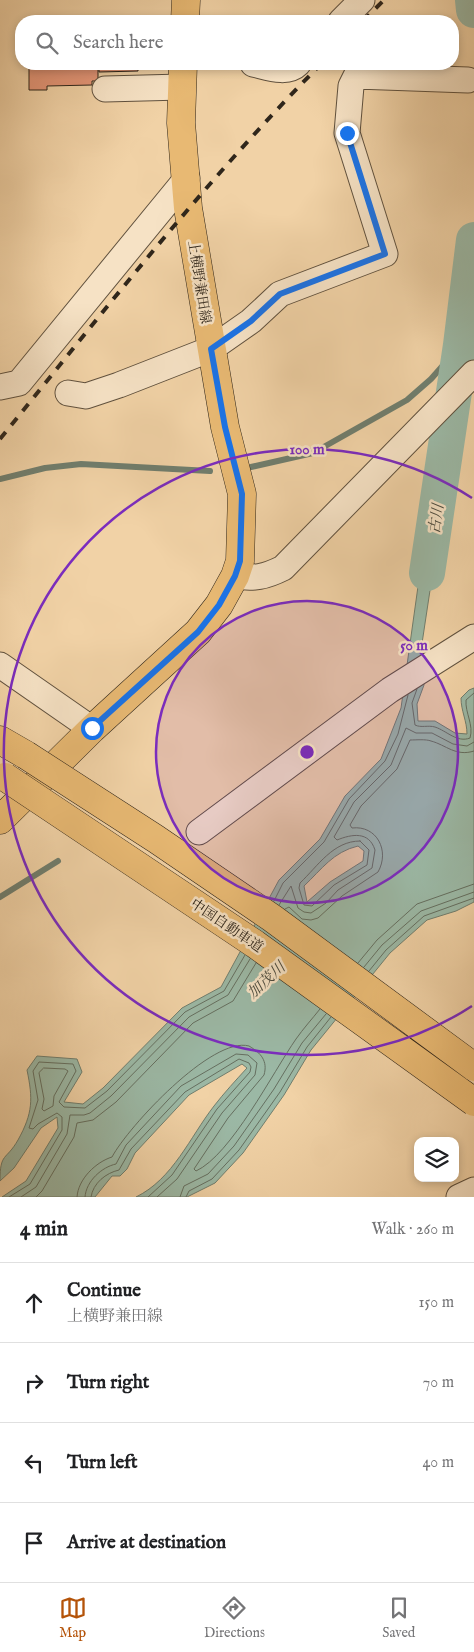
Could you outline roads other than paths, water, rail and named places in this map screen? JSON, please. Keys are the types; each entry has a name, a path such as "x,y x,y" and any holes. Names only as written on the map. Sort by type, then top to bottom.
{"main road":[{"path":"185,15 186,0"},
{"name":"上横野兼田線","path":"0,820 92,728 198,632 219,605 235,576 240,561 242,494 225,427 188,208 181,123 183,75"},
{"path":"0,740 156,839 272,918 474,1067"},
{"name":"中国自動車道","path":"2,776 255,944 474,1102"}],"street":[{"path":"105,89 183,75"},
{"path":"68,393 86,396 119,386 211,349 251,321 280,294 385,254 347,133 351,86 356,76 468,80"},
{"path":"0,387 19,383 187,178"},
{"path":"235,576 252,579 266,577 283,568 474,374"},
{"path":"199,832 390,690 474,637"},
{"path":"0,665 92,728"},
{"path":"459,1197 474,1190"}],"water":[{"name":"加茂川","path":"427,522 440,524 421,650 424,685 417,704 418,721 435,721 455,733 467,734 461,698 474,688 474,902 456,911 427,920 390,953 311,1050 284,1095 243,1153 215,1183 187,1197 136,1197 160,1180 171,1168 214,1106 247,1068 242,1064 189,1095 135,1153 127,1169 120,1176 112,1176 95,1197 2,1197 26,1181 58,1128 57,1117 41,1128 14,1168 0,1181 1,1165 4,1158 14,1147 27,1122 31,1098 27,1070 37,1056 77,1059 82,1072 64,1102 83,1104 103,1088 182,1008 221,987 279,880 320,839 345,796 381,759 401,708","holes":["358,846 364,851 363,861 330,882 307,902 304,886 328,862 342,852"]}],"waterway":[{"name":"古川","path":"473,0 474,10"},
{"name":"古川","path":"427,573 461,345 474,240"},
{"path":"251,467 313,453 407,400 431,379 461,345"},
{"path":"0,479 45,468 81,464 210,471"},
{"path":"0,897 58,861"}],"railway":[{"path":"369,15 384,0"},
{"path":"0,439 196,200 278,108 315,70"}]}
